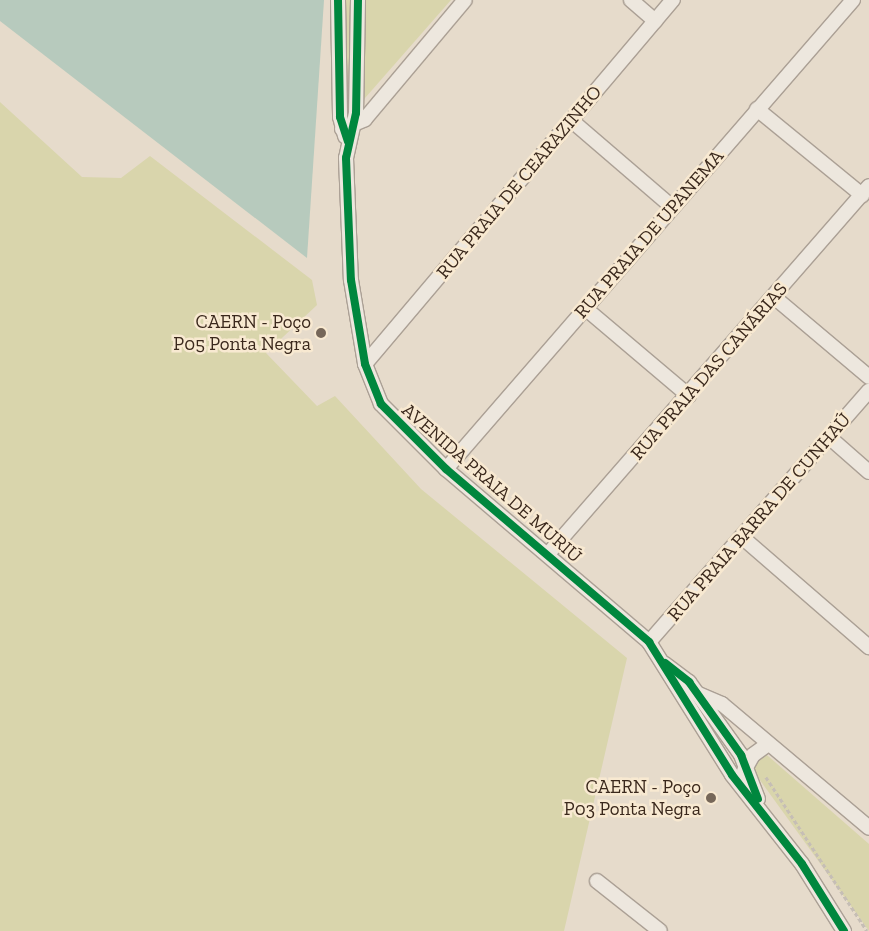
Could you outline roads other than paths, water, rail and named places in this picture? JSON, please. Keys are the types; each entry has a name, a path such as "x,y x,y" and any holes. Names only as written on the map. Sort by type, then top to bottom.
{"street":[{"name":"AVENIDA PRAIA DE MURIÚ","path":"338,0 348,127 351,280 365,364 392,419 446,468 649,642"},
{"name":"AVENIDA PRAIA DE MURIÚ","path":"348,127 358,0"},
{"path":"348,127 465,0"},
{"path":"631,0 655,21"},
{"name":"RUA PRAIA DE CEARAZINHO","path":"365,364 673,0"},
{"name":"RUA PRAIA DE UPANEMA","path":"446,468 853,0"},
{"path":"757,109 865,191"},
{"path":"571,120 672,207"},
{"name":"RUA PRAIA DAS CANÁRIAS","path":"548,554 689,396 865,191"},
{"path":"774,297 869,377"},
{"path":"585,308 689,396"},
{"name":"RUA PRAIA BARRA DE CUNHAÚ","path":"649,642 744,538 869,391"},
{"path":"829,437 869,472"},
{"path":"744,538 869,648"},
{"path":"649,642 732,775 762,809 844,931"},
{"path":"657,657 696,693 732,742 747,770 762,809"},
{"path":"696,693 722,704 767,745 869,828"},
{"path":"717,750 754,734"},
{"path":"747,770 752,755 767,745"},
{"path":"732,775 747,770"},
{"path":"597,881 660,931"}],"place":[{"name":"CAERN - Poço P05 Ponta Negra","path":"321,333"},
{"name":"CAERN - Poço P03 Ponta Negra","path":"711,798"}]}
